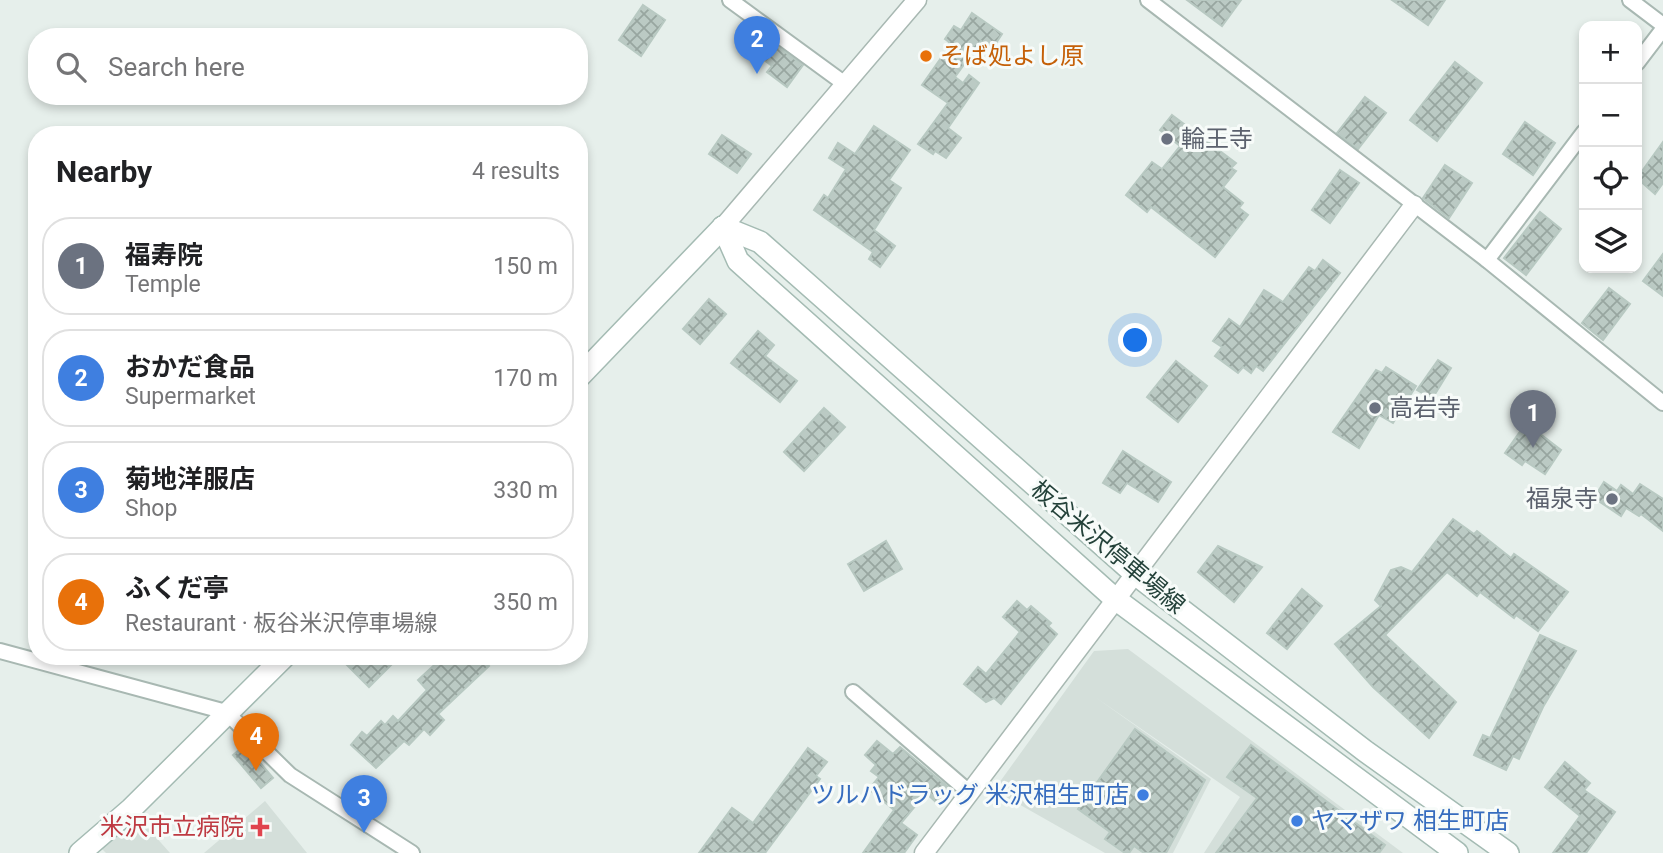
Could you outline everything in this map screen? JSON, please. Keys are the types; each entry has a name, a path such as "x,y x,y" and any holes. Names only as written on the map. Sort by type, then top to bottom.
{"main road":[{"path":"588,368 723,227"},
{"name":"板谷米沢停車場線","path":"723,227 760,242 1135,574 1365,751 1508,853"},
{"name":"板谷米沢停車場線","path":"723,227 738,261 1114,598 1457,853"},
{"path":"80,853 131,809 276,665"}],"street":[{"path":"730,0 845,84"},
{"path":"723,227 917,0"},
{"path":"1148,0 1487,260 1663,403"},
{"path":"1630,0 1663,27 1642,56"},
{"path":"1487,260 1579,139"},
{"path":"924,853 1114,598 1135,574 1414,205"},
{"path":"0,651 28,659"},
{"path":"52,665 226,712 290,775 412,853"},
{"path":"853,692 969,792"}],"shaded area":[{"path":"1128,649 1403,853 1204,853 1240,797 1095,697 1211,779 1173,853 1105,853 994,790 1094,651"},
{"name":"米沢市立病院","path":"265,801 307,853 204,853"},
{"name":"米沢市立病院","path":"138,817 170,853 106,853 102,849"}],"building":[{"path":"1187,0 1241,0 1222,26"},
{"path":"1392,0 1445,0 1428,25"},
{"path":"643,5 665,20 641,56 619,40"},
{"path":"972,13 1002,34 992,49 981,41 955,77 963,83 969,75 979,83 948,128 961,138 946,158 935,151 933,154 918,144 948,103 922,85 948,48 949,42 945,39 954,26 961,30"},
{"path":"764,37 803,65 787,87 767,72 772,66 753,52"},
{"path":"1455,62 1482,83 1437,141 1410,120"},
{"path":"1365,97 1386,113 1358,149 1337,133"},
{"path":"1172,115 1236,163 1231,168 1236,171 1223,187 1243,203 1239,208 1248,215 1215,257 1151,207 1147,212 1126,195 1152,162 1162,169 1180,146 1160,130"},
{"path":"1525,122 1555,143 1533,175 1503,154"},
{"path":"874,126 910,150 889,180 901,188 874,230 895,246 880,267 869,259 873,252 814,210 824,195 828,198 846,169 829,158 838,143 855,154"},
{"path":"722,135 751,154 737,173 709,154"},
{"path":"1663,142 1663,183 1655,194 1642,182 1642,171"},
{"path":"1445,165 1472,183 1449,218 1423,198"},
{"path":"1340,170 1359,183 1330,223 1312,210"},
{"path":"1540,212 1561,229 1526,275 1504,258"},
{"path":"1663,254 1663,296 1643,281"},
{"path":"1323,260 1340,273 1263,371 1256,366 1251,373 1243,367 1238,373 1215,356 1222,347 1213,341 1229,319 1240,327 1264,290 1283,302 1309,267 1315,271"},
{"path":"1609,288 1630,304 1603,340 1582,323"},
{"path":"709,299 726,314 700,344 683,329"},
{"path":"758,331 774,345 765,356 797,381 780,402 731,363"},
{"path":"1438,360 1451,368 1432,399 1417,390"},
{"path":"1176,361 1207,386 1178,422 1147,397"},
{"name":"高岩寺","path":"1386,367 1416,386 1393,423 1379,415 1359,448 1333,432 1376,370 1382,373"},
{"path":"824,408 845,427 804,471 784,452"},
{"path":"1526,423 1561,450 1545,474 1525,461 1522,465 1505,453"},
{"path":"1123,451 1171,482 1158,502 1127,483 1120,493 1103,483"},
{"name":"福泉寺","path":"1604,482 1617,491 1621,485 1633,494 1640,484 1663,499 1663,531 1641,514 1639,516 1626,508 1621,516 1594,498"},
{"path":"1453,519 1474,534 1477,531 1511,558 1514,554 1568,592 1538,631 1516,615 1514,618 1480,592 1477,596 1447,572 1385,635 1456,702 1429,738 1373,687 1335,644 1381,606 1375,600 1391,570 1401,567 1412,572"},
{"path":"886,541 902,569 864,591 848,564"},
{"path":"1218,546 1262,567 1234,602 1198,572"},
{"path":"1302,589 1322,606 1287,649 1267,633"},
{"path":"1017,601 1027,610 1031,606 1051,623 1048,626 1057,634 1001,704 994,698 986,702 964,684 978,667 986,674 1020,632 1003,617"},
{"path":"1540,635 1576,651 1543,707 1519,759 1513,756 1506,770 1474,755 1483,735 1490,738"},
{"path":"347,665 391,665 369,687"},
{"path":"434,665 489,666 438,714 444,720 430,735 424,729 409,745 404,741 376,768 351,745 362,732 367,736 381,721 385,725 393,716 398,721 427,690 418,680"},
{"name":"ツルハドラッグ 米沢相生町店","path":"1135,729 1205,780 1166,853 1144,853 1134,846 1129,853 1125,853 1105,839 1110,832 1078,809"},
{"path":"877,741 893,754 900,747 949,788 937,803 926,793 901,823 917,835 904,853 863,853 894,810 869,789 879,777 871,771 876,765 865,755"},
{"path":"245,745 273,778 261,788 233,755"},
{"name":"ヤマザワ 相生町店","path":"1251,745 1385,845 1379,853 1216,853 1257,798 1227,777"},
{"path":"808,748 827,762 816,776 820,779 765,853 699,853 732,808 753,823"},
{"path":"1565,762 1590,783 1584,790 1615,812 1586,853 1553,853 1580,816 1545,787"}],"place":[{"name":"そば処よし原","path":"926,56"},
{"name":"おかだ食品","path":"757,74"},
{"name":"輪王寺","path":"1167,139"},
{"name":"高岩寺","path":"1375,408"},
{"name":"福寿院","path":"1533,448"},
{"name":"福泉寺","path":"1612,499"},
{"name":"ふくだ亭","path":"256,771"},
{"name":"ツルハドラッグ 米沢相生町店","path":"1143,795"},
{"name":"ヤマザワ 相生町店","path":"1297,821"},
{"name":"米沢市立病院","path":"260,827"},
{"name":"菊地洋服店","path":"364,833"}]}
